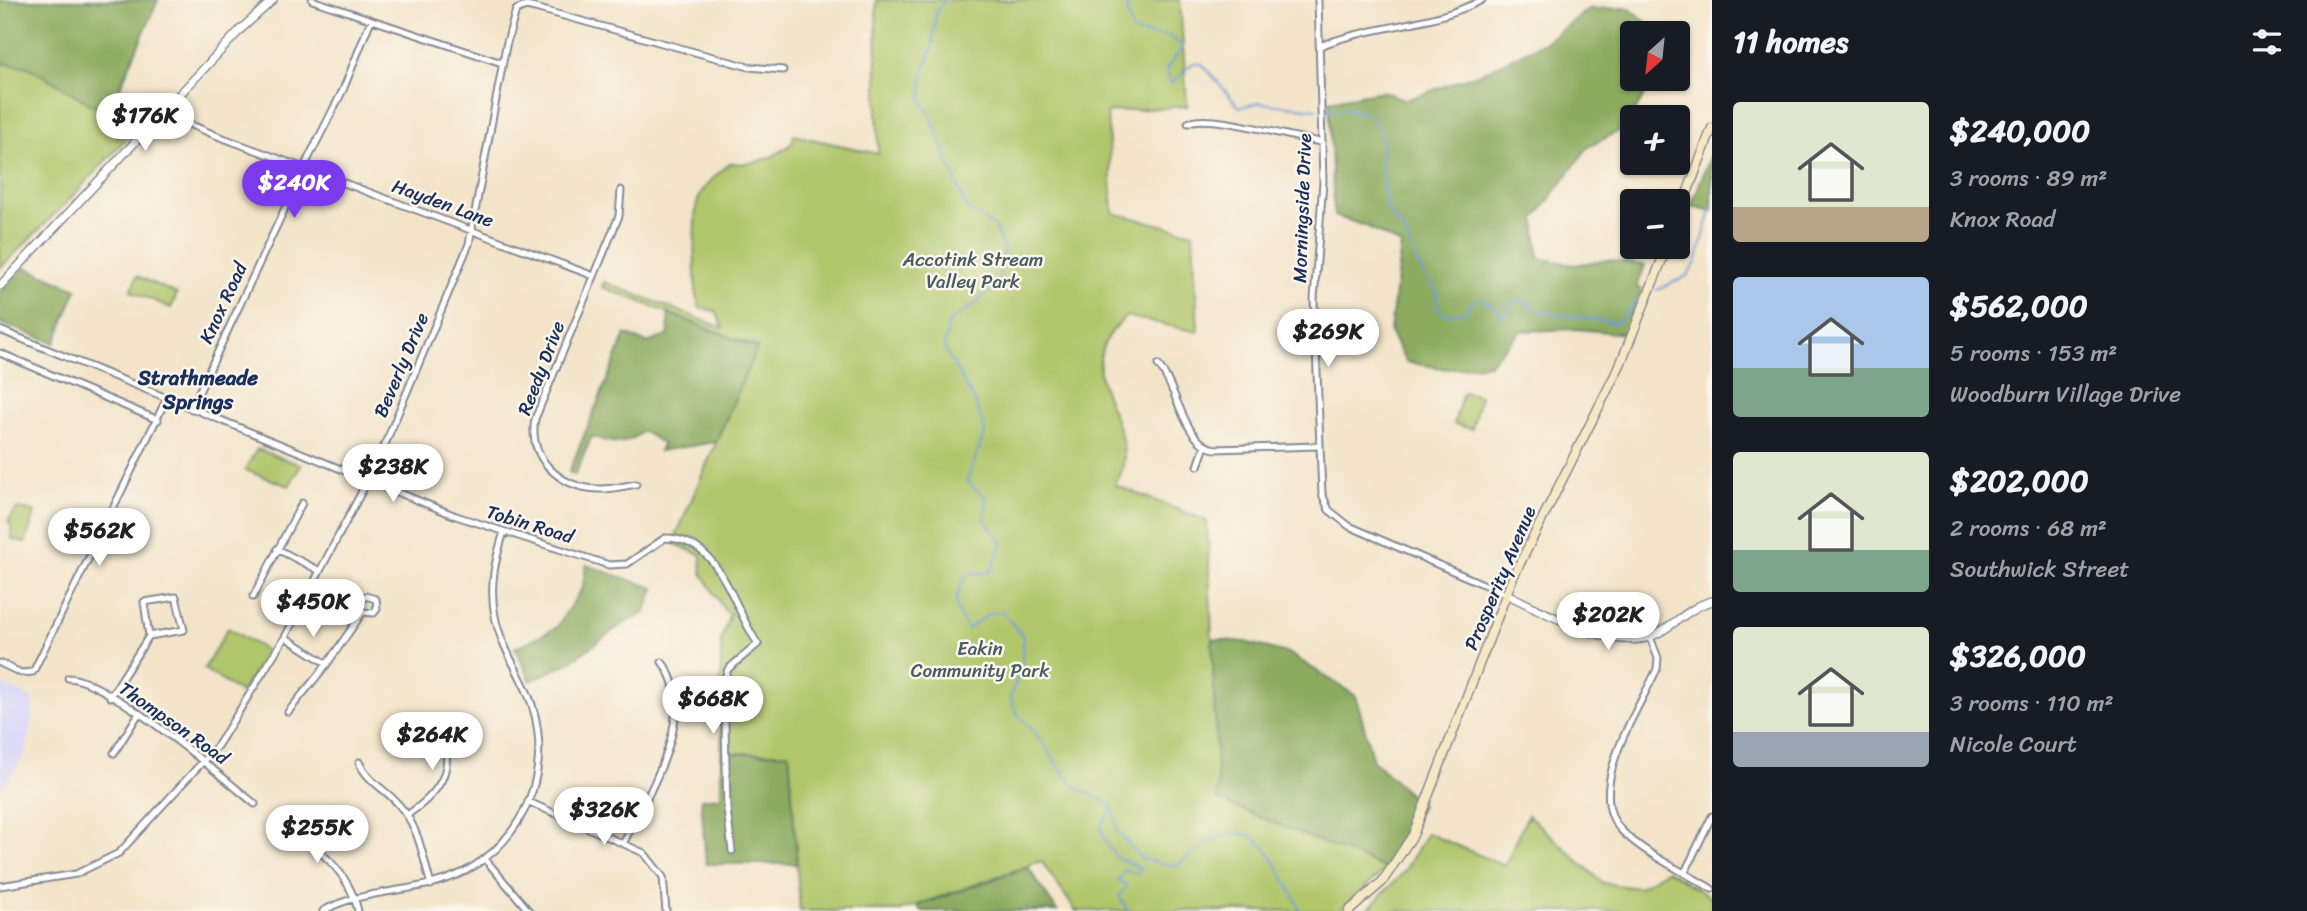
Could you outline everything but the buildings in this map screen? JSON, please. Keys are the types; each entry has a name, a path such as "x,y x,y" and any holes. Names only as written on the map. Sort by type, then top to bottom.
{"main road":[{"path":"1689,189 1712,128"},
{"name":"Prosperity Avenue","path":"1349,911 1382,882 1413,835 1506,594 1620,365 1662,259"}],"street":[{"path":"0,286 241,29 273,0"},
{"path":"312,0 502,63"},
{"name":"Morningside Drive","path":"1318,0 1322,210 1314,299 1317,446 1321,494 1335,516 1381,541 1506,594"},
{"path":"1320,46 1346,35 1459,9 1482,0"},
{"name":"Beverly Drive","path":"0,886 76,874 108,860 126,846 205,761 285,637 368,481 472,230 502,63 513,14 519,4 749,67 783,69"},
{"name":"Knox Road","path":"191,409 343,90 371,20"},
{"name":"Hayden Lane","path":"163,113 594,276"},
{"path":"1188,123 1198,120 1227,124 1322,142"},
{"name":"Reedy Drive","path":"621,190 619,216 535,419 534,438 542,461 565,480 593,489 636,484"},
{"name":"Tobin Road","path":"0,330 368,481 504,532 609,565 626,564 665,538 684,541 712,560 758,644 728,669 724,681 727,809 732,852"},
{"path":"0,353 158,420"},
{"path":"1157,365 1193,433 1205,446 1216,449 1317,446"},
{"path":"0,663 27,675 33,672 166,400"},
{"path":"1198,466 1205,446"},
{"path":"253,597 302,503"},
{"path":"323,911 356,899 431,885 459,875 485,859 507,838 528,802 537,771 537,725 529,695 499,630 493,602 493,572 504,532"},
{"path":"277,549 320,571"},
{"path":"1506,594 1607,638 1629,641 1650,637 1712,601"},
{"path":"110,697 149,636 144,602 176,597 184,630 149,636"},
{"path":"288,712 327,664 363,612"},
{"path":"285,637 327,664"},
{"path":"1650,637 1658,658 1657,669 1609,773 1607,803 1614,820 1627,835 1712,889"},
{"path":"624,842 661,771 671,737 672,684 662,662"},
{"name":"Thompson Road","path":"68,678 83,680 138,715 205,761 255,804"},
{"path":"114,753 138,715"},
{"path":"407,815 432,797 443,778 448,758 444,724"},
{"path":"359,762 370,780 407,815 419,839 431,885"},
{"path":"528,802 644,853 658,868 666,887 666,911"},
{"path":"1685,872 1712,816"},
{"path":"282,826 327,857 356,899 358,911"},
{"path":"485,859 529,911"}],"shaded area":[{"path":"0,683 33,698 33,714 25,755 0,789"}],"green space":[{"path":"0,0 109,92 153,110 67,202 0,268"},
{"path":"0,0 158,0 118,92 118,138 105,114 69,91 28,67 0,63"},
{"path":"876,0 1180,0 1187,106 1107,112 1113,213 1193,233 1198,332 1126,316 1108,337 1101,353 1100,369 1124,448 1122,468 1115,485 1207,521 1219,799 1387,868 1339,911 1076,911 1041,861 900,911 800,911 789,753 721,753 721,641 730,613 725,611 702,573 701,555 673,543 757,347 602,287 604,282 723,328 716,311 700,308 698,300 695,237 698,200 704,189 730,163 755,162 771,157 792,143 794,135 878,154"},
{"path":"1629,8 1645,21 1620,21 1620,91 1647,91 1638,105 1620,105 1620,131 1588,147 1535,219 1539,258 1574,265 1607,260 1645,265 1637,287 1642,289 1625,334 1578,329 1521,331 1489,364 1447,369 1406,362 1390,332 1401,245 1366,226 1334,216 1329,101 1382,91 1406,100 1489,70 1545,42 1589,9"},
{"path":"1712,152 1712,211 1691,206"},
{"path":"25,267 77,289 55,343 0,323 0,292"},
{"path":"137,276 177,294 171,308 131,291"},
{"path":"668,313 757,348 716,442 659,451 663,444 643,431 624,442 606,441 592,436 575,475 569,472 626,334 647,343 669,335"},
{"path":"1463,392 1480,396 1472,429 1454,424"},
{"path":"257,449 301,465 289,486 245,470"},
{"path":"17,509 35,512 25,543 12,539 8,521"},
{"path":"586,565 654,588 645,613 621,625 570,662 531,681 515,648 556,628 583,587"},
{"path":"228,628 267,651 241,693 204,669"},
{"path":"1212,639 1245,642 1290,654 1356,696 1373,761 1421,804 1412,829 1387,869 1218,800"},
{"path":"789,753 797,864 706,864 701,799 721,797 721,754"},
{"path":"1528,815 1603,883 1638,888 1667,870 1712,898 1712,911 1366,911 1404,872 1427,833 1505,866"},
{"path":"1028,867 1057,911 921,911 917,906"}],"waterway":[{"path":"945,0 936,12 933,46 924,70 921,100 931,115 966,208 995,227 1004,252 998,281 978,302 949,322 944,348 977,406 985,432 967,481 987,499 985,521 1003,543 990,572 967,574 957,595 959,614 968,629 988,614 1002,611 1023,637 1022,668 1010,696 1016,711 1072,783 1107,803 1112,809 1116,830 1142,859 1177,866 1203,846 1224,836 1240,833 1254,838 1266,849 1301,911"},
{"path":"1127,0 1127,13 1133,31 1146,35 1164,35 1183,47 1166,70 1171,84 1193,63 1202,64 1239,107 1259,103 1316,109"},
{"path":"1327,109 1351,109 1374,118 1383,141 1381,172 1387,210 1404,231 1422,272 1436,290 1439,310 1446,315 1465,312 1472,301 1482,299 1497,309 1502,317 1513,301 1521,301 1543,312 1617,323 1643,294"},
{"path":"1657,290 1687,276 1696,263 1712,207"},
{"path":"1111,810 1100,827 1106,841 1118,857 1141,870 1136,874 1125,870 1118,880 1127,886 1119,896 1128,911"}],"district":[{"name":"Strathmeade Springs","path":"198,390"}],"park label":[{"name":"Accotink Stream Valley Park","path":"973,270"},
{"name":"Eakin Community Park","path":"980,659"}]}
